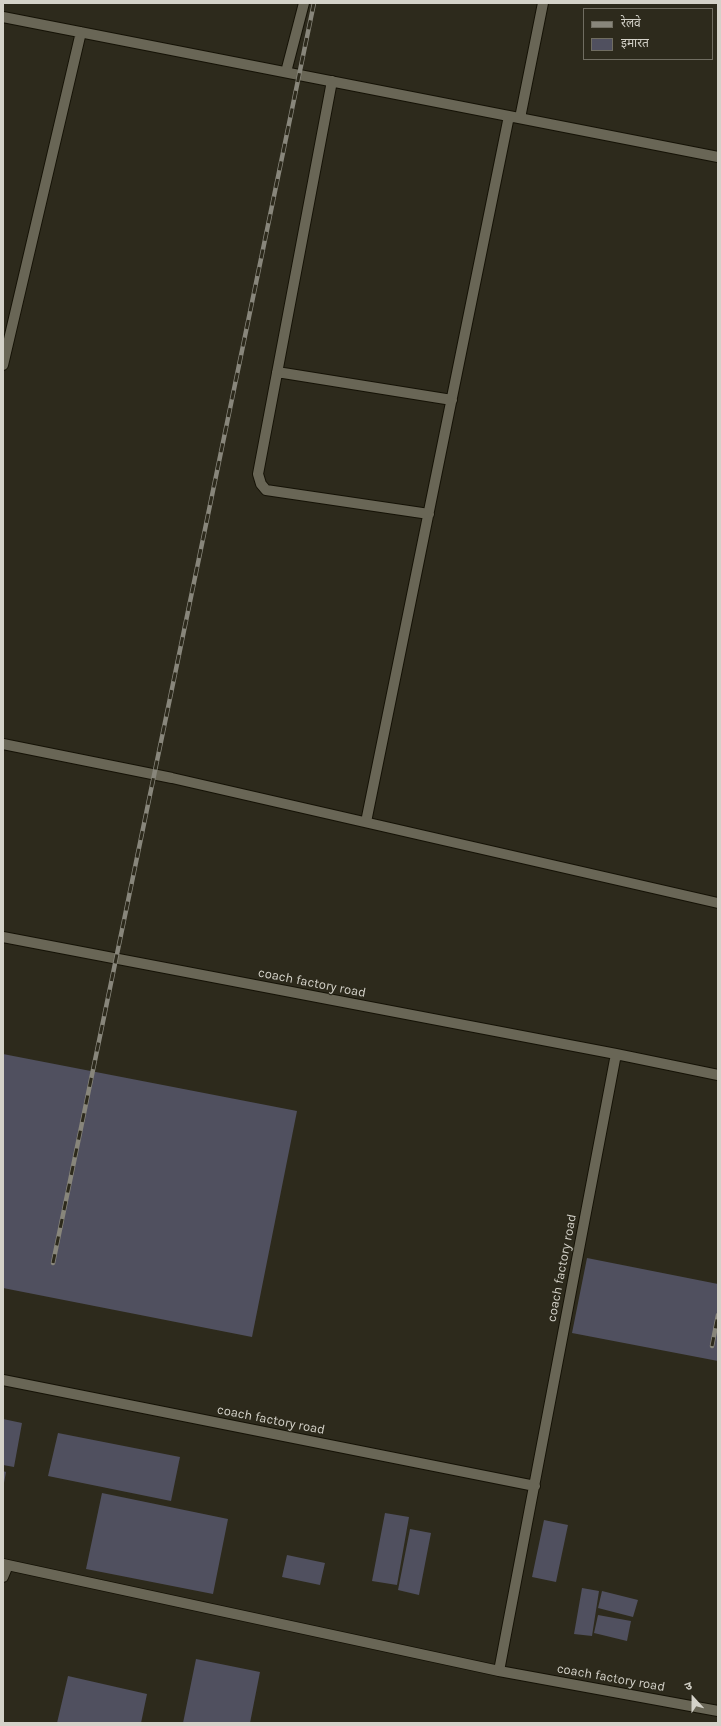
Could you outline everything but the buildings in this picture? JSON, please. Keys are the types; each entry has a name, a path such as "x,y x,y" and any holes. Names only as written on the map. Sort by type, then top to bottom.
{"lane":[{"path":"286,72 304,3"},
{"path":"520,118 543,3"},
{"path":"3,16 718,157"},
{"path":"3,365 81,32"},
{"path":"332,81 258,474 261,484 266,490 429,514"},
{"path":"366,822 509,116"},
{"path":"277,372 452,400"},
{"path":"3,744 172,778 718,903"},
{"name":"coach factory road","path":"3,937 616,1054 718,1075"},
{"name":"coach factory road","path":"499,1671 616,1054"},
{"name":"coach factory road","path":"3,1380 535,1486"},
{"path":"3,1577 5,1564"},
{"name":"coach factory road","path":"5,1564 499,1671 718,1711"}],"railway":[{"path":"53,1263 314,3"},
{"path":"712,1346 718,1315"}]}
